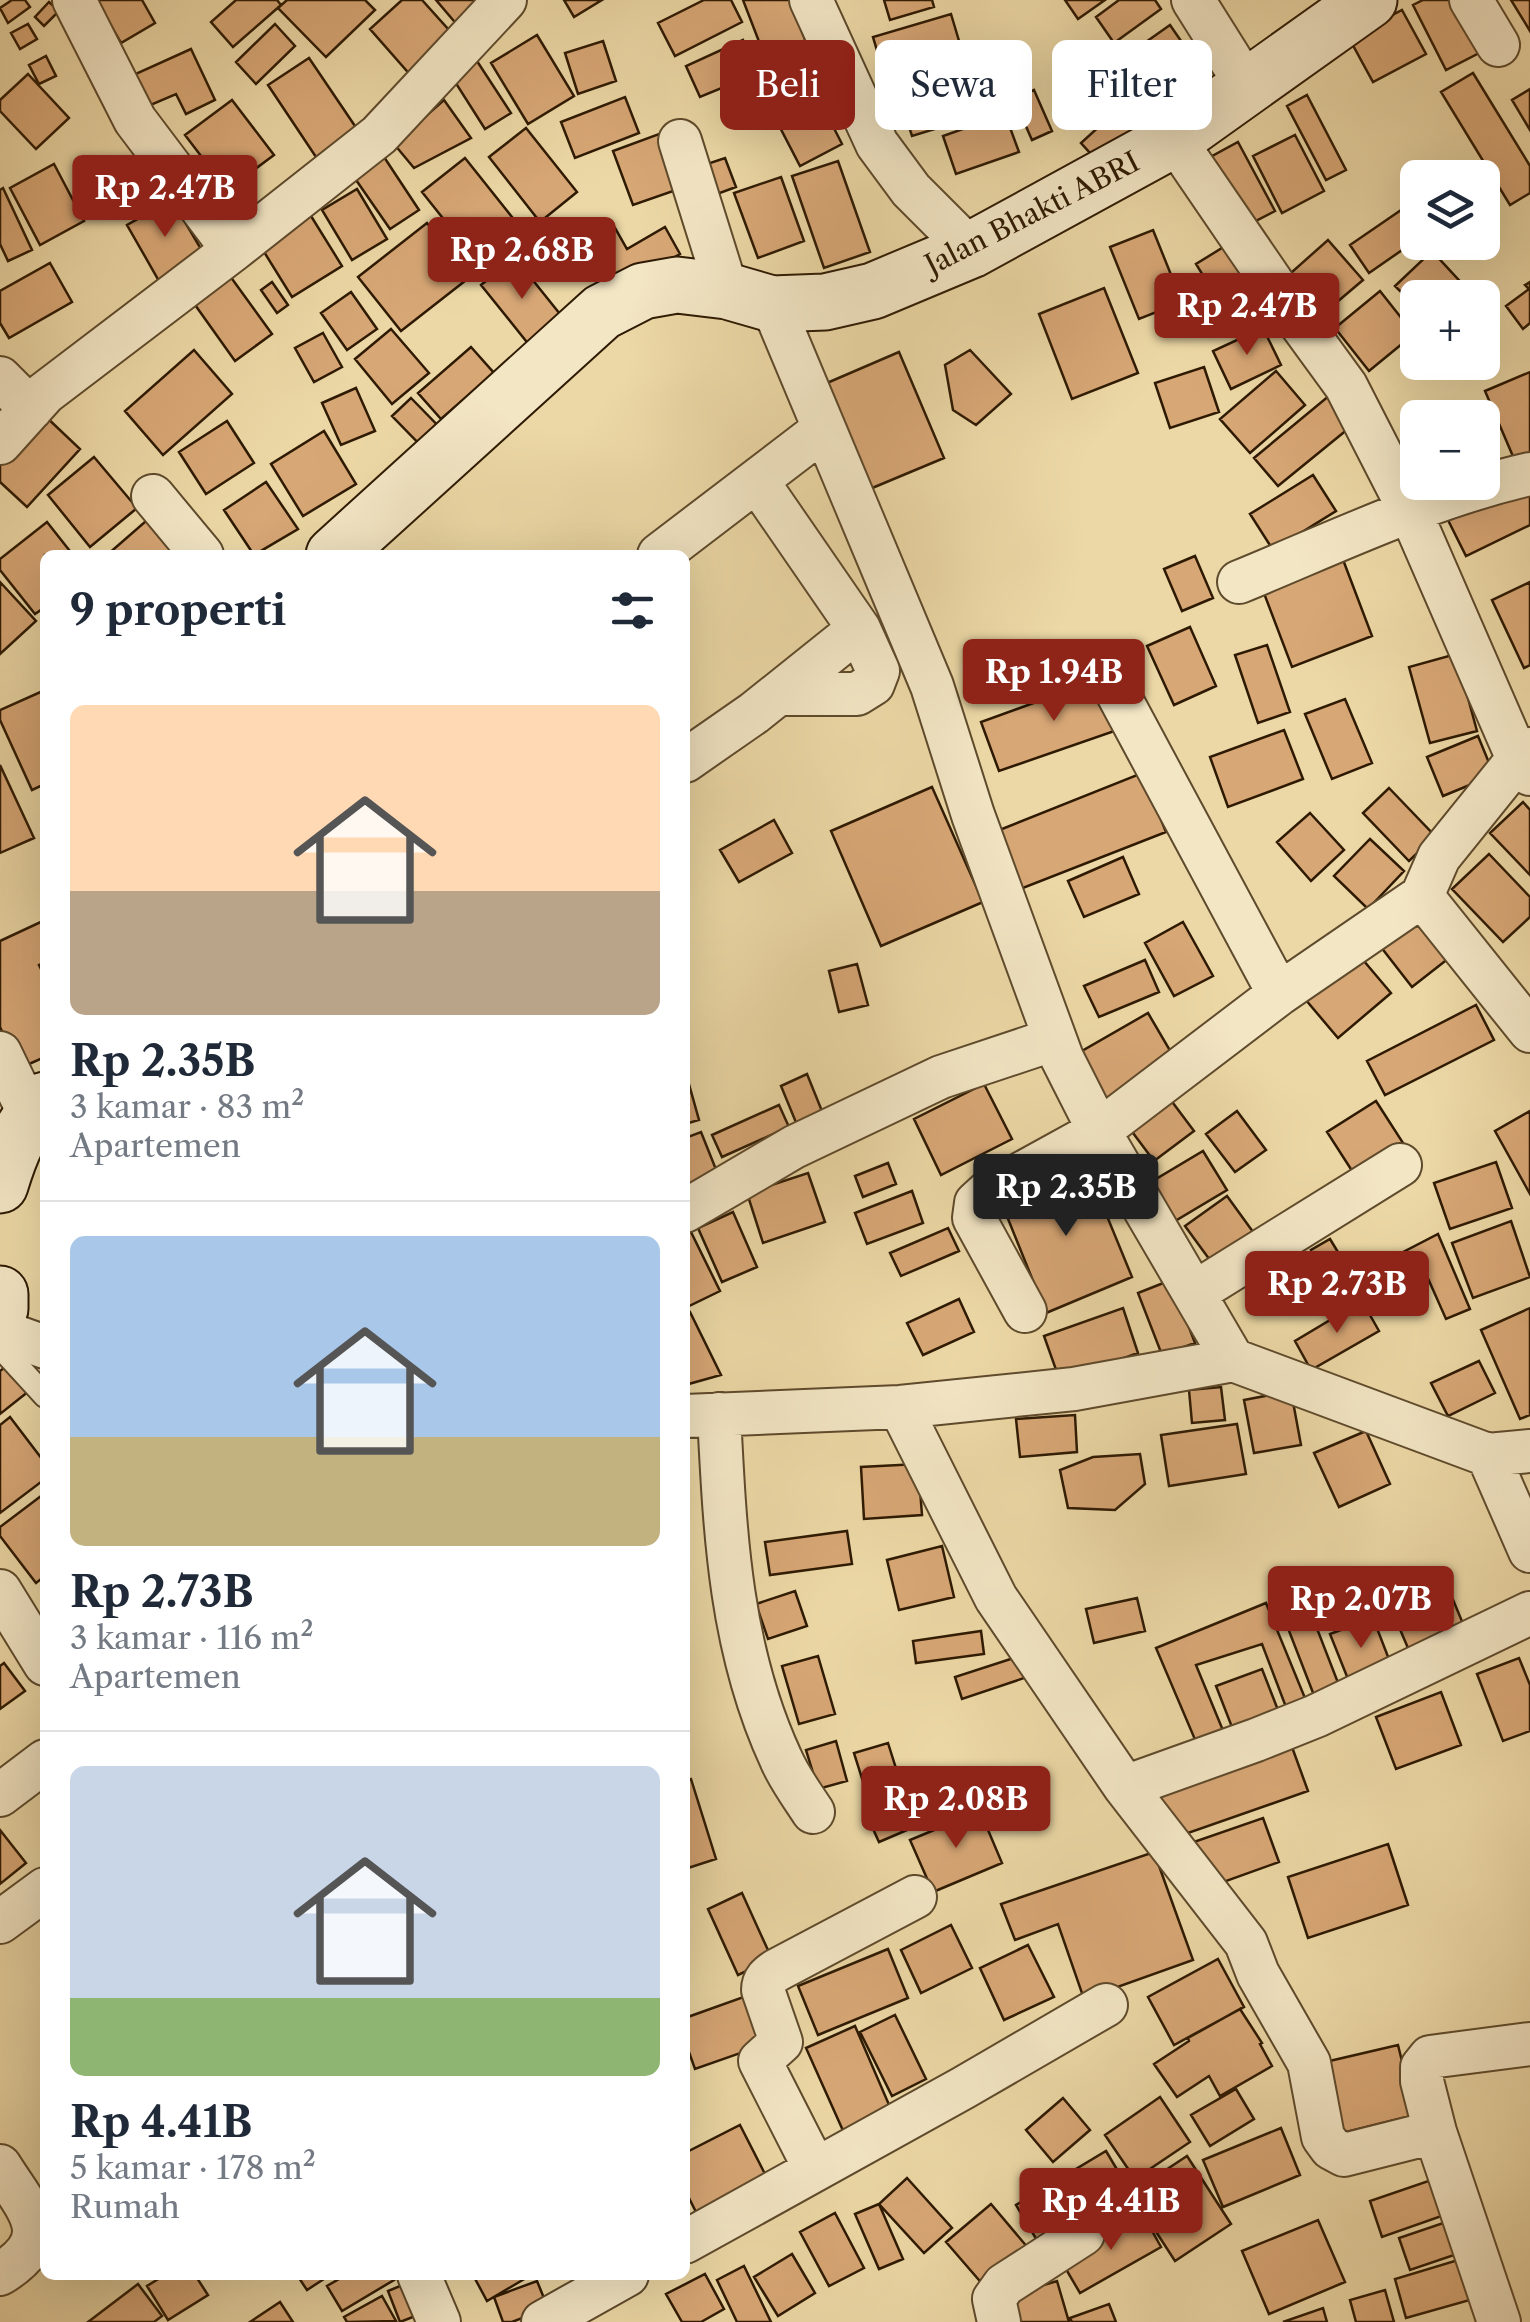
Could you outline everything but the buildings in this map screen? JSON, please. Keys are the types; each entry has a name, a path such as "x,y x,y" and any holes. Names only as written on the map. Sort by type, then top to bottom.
{"street":[{"path":"74,0 135,120 233,250"},
{"path":"0,443 45,393 379,135 505,0"},
{"path":"811,0 877,144 911,190 971,250"},
{"path":"1193,0 1247,86"},
{"name":"Jalan Bhakti ABRI","path":"340,550 602,312 644,291 676,284 750,298 825,302 873,291 971,250 1174,139 1369,0"},
{"path":"1471,0 1498,45"},
{"path":"1025,1311 974,1218 976,1203 988,1192 1099,1131 1279,994 1422,896 1439,857 1526,760 1410,512 1346,386 1174,139"},
{"path":"680,141 750,298 824,429 932,686 973,815 1055,1039 1099,1131 1234,1360"},
{"path":"0,378 31,409"},
{"path":"666,550 824,429"},
{"path":"1240,582 1410,512 1530,474"},
{"path":"690,758 754,713 858,629 757,481"},
{"path":"153,496 198,550"},
{"path":"1104,668 1279,994"},
{"path":"1422,896 1530,1032"},
{"path":"690,1208 794,1146 941,1077 1055,1039"},
{"path":"0,1052 37,1108 12,1147 0,1185"},
{"path":"1194,1293 1400,1165"},
{"path":"0,1294 0,1309"},
{"path":"0,1332 40,1345"},
{"path":"813,1812 782,1762 747,1670 702,1415 900,1408 1074,1389 1234,1360 1509,1453 1530,1551"},
{"path":"900,1408 996,1598 1125,1787 1246,1943 1258,1974 1308,2063 1323,2136 1331,2148 1344,2155 1436,2132"},
{"path":"0,1592 40,1656"},
{"path":"1125,1787 1316,1716 1530,1613"},
{"path":"0,1795 40,1765"},
{"path":"0,1922 40,1892"},
{"path":"815,2169 761,2064 762,2058 781,2042 763,1984 770,1974 915,1897"},
{"path":"690,2239 1106,2005"},
{"path":"1499,2322 1436,2132 1422,2067 1430,2057 1530,2044"},
{"path":"0,2166 34,2221 35,2235 15,2265 0,2274"},
{"path":"999,2322 994,2299 1004,2285 1083,2234"},
{"path":"422,2280 438,2322"},
{"path":"543,2322 617,2280"}],"lane":[{"path":"0,1347 40,1391"}]}
